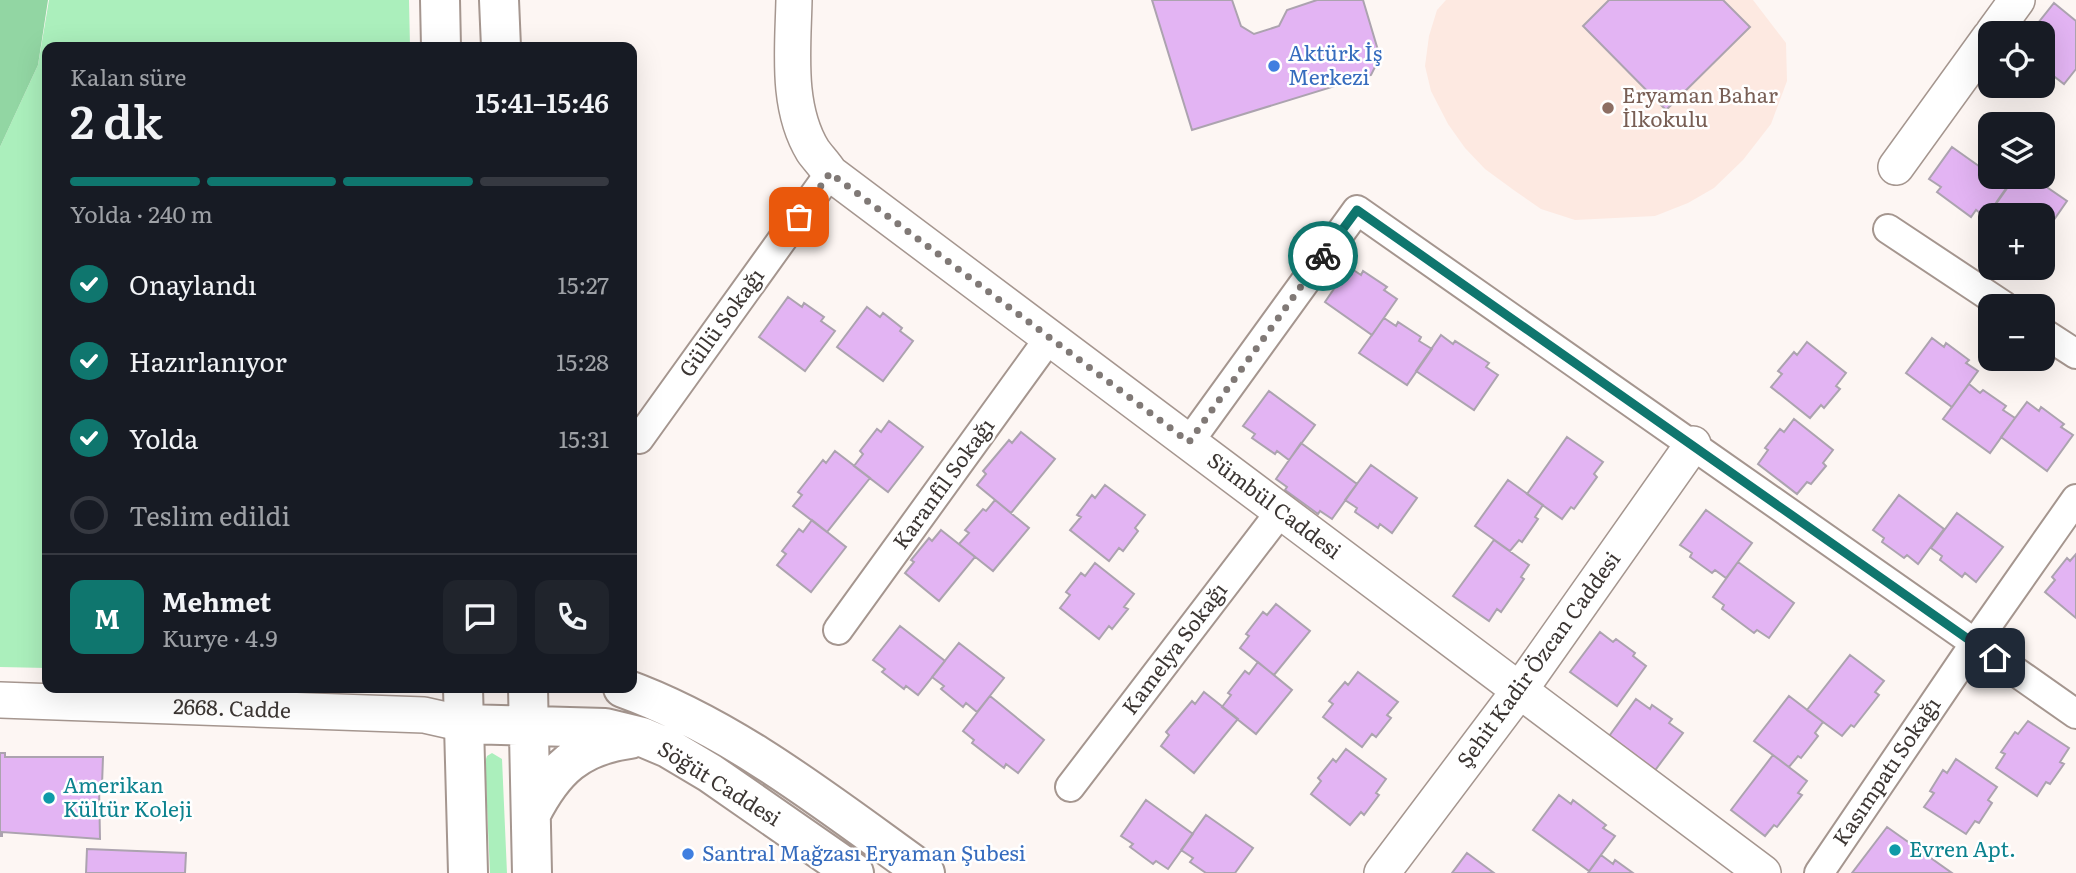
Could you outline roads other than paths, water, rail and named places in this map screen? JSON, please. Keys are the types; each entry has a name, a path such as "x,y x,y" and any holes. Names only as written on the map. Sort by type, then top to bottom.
{"main road":[{"path":"440,0 441,42"},
{"path":"499,0 501,42"},
{"path":"528,693 532,873"},
{"name":"Söğüt Caddesi","path":"636,693 669,706 713,729 925,873"},
{"path":"463,706 468,873"},
{"name":"Söğüt Caddesi","path":"463,706 529,726 605,729 642,737 668,748 710,773 854,873"},
{"path":"531,814 544,789 560,770 581,753 607,742 642,737"}],"street":[{"name":"Sümbül Caddesi","path":"794,0 795,98 801,125 813,151 830,173 1763,873"},
{"path":"2001,21 2017,0"},
{"path":"1896,167 1978,53"},
{"name":"Güllü Sokağı","path":"639,439 830,173"},
{"path":"1189,442 1357,210 2076,714"},
{"path":"1888,229 1986,294"},
{"name":"Karanfil Sokağı","path":"838,630 1050,337"},
{"path":"2055,340 2076,354"},
{"name":"Şehit Kadir Özcan Caddesi","path":"1382,873 1519,691 1693,444"},
{"name":"Kasımpatı Sokağı","path":"1819,873 2076,499"},
{"name":"Kamelya Sokağı","path":"1070,787 1281,511"},
{"name":"2668. Cadde","path":"0,701 424,715 463,706"}],"place":[{"name":"Aktürk İş Merkezi","path":"1274,66"},
{"name":"Eryaman Bahar İlkokulu","path":"1608,108"},
{"name":"Amerikan Kültür Koleji","path":"49,798"},
{"name":"Evren Apt.","path":"1895,850"},
{"name":"Santral Mağzası Eryaman Şubesi","path":"688,854"}]}
